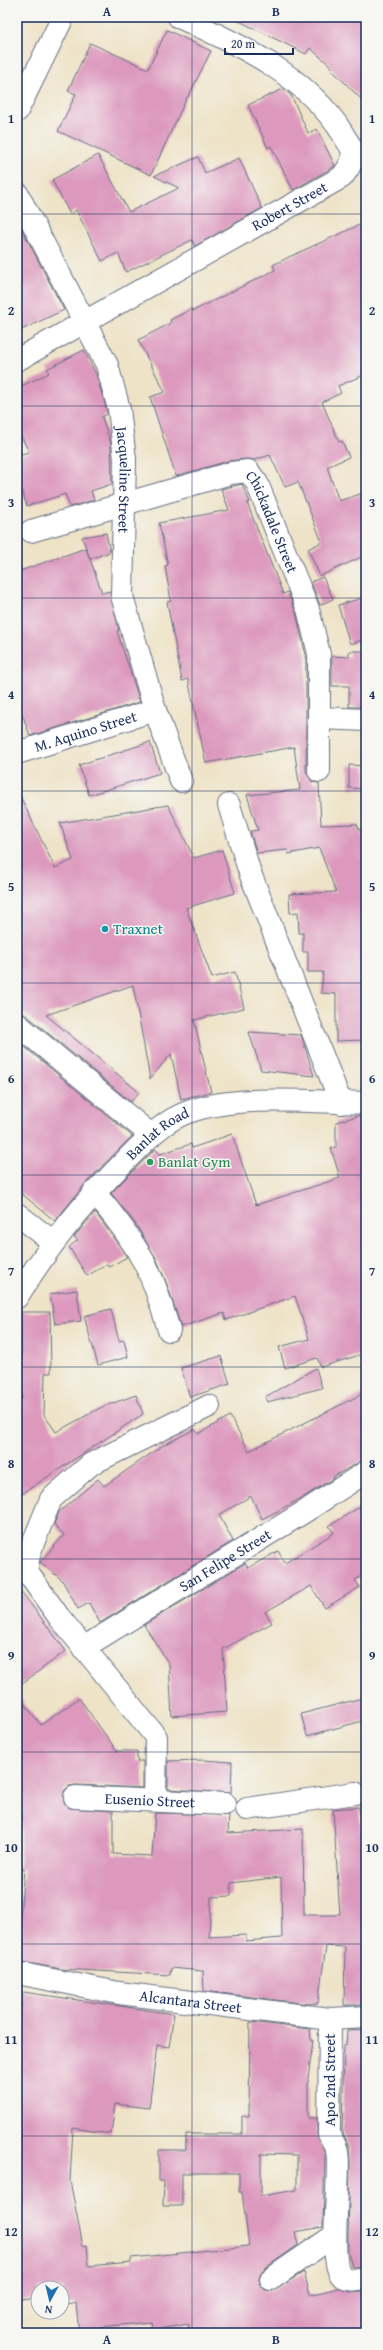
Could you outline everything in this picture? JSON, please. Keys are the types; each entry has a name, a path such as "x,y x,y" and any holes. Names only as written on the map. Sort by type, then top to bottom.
{"street":[{"path":"17,111 64,17"},
{"name":"Robert Street","path":"17,360 342,178 352,163 352,150 335,122 311,97 276,68 229,40 179,17"},
{"name":"Jacqueline Street","path":"17,193 107,365 119,409 125,459 125,503 121,556 122,596 155,710 181,781"},
{"name":"Chickadale Street","path":"31,531 231,473 248,471 257,483 308,609 319,654 319,771"},
{"name":"M. Aquino Street","path":"17,753 155,710"},
{"path":"320,718 366,720"},
{"path":"229,805 250,873 341,1102"},
{"path":"17,1024 150,1135"},
{"name":"Banlat Road","path":"17,1297 53,1242 94,1192 150,1135 168,1122 188,1112 221,1105 251,1102 366,1103"},
{"path":"94,1192 128,1234 141,1256 152,1280 169,1330"},
{"path":"17,1214 53,1242"},
{"path":"155,1800 156,1737 83,1648 27,1572 33,1542 51,1499 91,1464 209,1406"},
{"name":"San Felipe Street","path":"83,1648 304,1512 366,1472"},
{"path":"247,1809 355,1793"},
{"name":"Eusenio Street","path":"75,1797 225,1804"},
{"name":"Alcantara Street","path":"17,1973 119,1993 330,2019 366,2017"},
{"name":"Apo 2nd Street","path":"330,2019 329,2134 337,2151 335,2235 341,2275 351,2280 366,2278"},
{"path":"271,2279 335,2235"}],"building":[{"path":"231,17 366,17 366,104 330,68 332,67 310,48 306,54"},
{"path":"167,30 211,51 187,97 151,175 58,131 76,94 68,91 90,43 148,69"},
{"path":"283,89 291,95 308,133 317,129 335,166 293,190 271,146 268,148 248,105"},
{"path":"98,155 129,212 179,188 154,176 198,157 205,173 239,158 262,208 195,246 192,240 126,272 118,253 102,261 76,210 70,214 52,180"},
{"path":"17,220 64,310 17,332"},
{"path":"366,222 366,374 338,386 341,393 322,402 339,442 342,441 349,457 327,467 339,501 366,492 366,555 320,576 308,549 322,542 298,482 285,487 270,455 254,460 247,459 228,461 176,476 150,397 165,392 138,340 171,323 170,320 192,309 193,311 275,270 273,265"},
{"path":"84,350 96,374 107,411 107,414 102,417 111,444 112,484 91,491 94,500 70,507 65,494 27,506 17,476 17,455 29,452 17,428 17,388 49,373 47,369"},
{"path":"242,484 250,502 247,503 283,594 288,592 296,613 306,656 306,771 312,782 319,783 321,825 357,824 366,844 366,1040 336,1041 336,994 321,993 323,972 308,972 308,952 303,952 303,933 299,933 298,912 290,913 289,894 336,892 319,848 288,854 287,850 257,853 251,835 251,831 258,830 247,795 300,790 294,747 206,763 188,679 182,681 167,602 171,601 165,566 168,565 159,523 229,510 221,489"},
{"path":"106,533 110,552 90,559 82,537"},
{"path":"86,548 102,593 110,591 119,630 117,631 140,702 30,736 17,699 17,572"},
{"path":"323,577 333,599 320,605 311,582"},
{"path":"366,597 366,639 350,644 338,605"},
{"path":"349,651 366,651 366,707 349,707 349,686 332,686 332,656 349,657"},
{"path":"150,742 160,773 89,795 79,765"},
{"path":"349,765 366,766 366,789 349,788"},
{"path":"17,790 55,868 73,860 60,823 168,805 194,858 222,850 235,893 186,908 212,978 235,972 244,1008 194,1020 211,1092 181,1099 171,1054 150,1079 133,985 46,1015 139,1092 131,1102 25,1014 17,1012"},
{"path":"249,1032 301,1035 314,1076 261,1070"},
{"path":"20,1043 132,1136 86,1183 55,1221 17,1190 17,1047"},
{"path":"366,1115 366,1353 321,1367 317,1358 285,1368 279,1347 309,1339 295,1296 226,1320 224,1313 181,1327 168,1287 156,1258 135,1223 111,1193 155,1149 160,1154 191,1144 192,1148 232,1134 256,1205 340,1178 331,1148 336,1147 336,1122"},
{"path":"95,1212 127,1257 109,1267 107,1264 87,1276 69,1247 78,1240 74,1237"},
{"path":"77,1290 81,1321 55,1324 50,1294"},
{"path":"111,1309 119,1341 124,1340 128,1357 98,1365 84,1316"},
{"path":"21,1312 50,1312 51,1373 45,1373 44,1415 56,1432 102,1407 136,1395 143,1414 17,1497 17,1399 22,1399"},
{"path":"221,1356 230,1384 190,1397 181,1368"},
{"path":"316,1368 322,1388 267,1402 265,1397"},
{"path":"366,1392 366,1458 333,1477 334,1478 302,1498 262,1519 251,1496 219,1515 233,1541 100,1623 89,1603 78,1609 62,1580 40,1562 64,1535 54,1524 59,1512 98,1479 104,1486 162,1446 195,1429 198,1434 230,1416 249,1451"},
{"path":"366,1503 366,1573 355,1580 360,1587 325,1608 311,1586 265,1612 272,1623 223,1649 227,1712 172,1716 169,1664 144,1625 245,1563 248,1568 278,1551 285,1563 334,1533 329,1526"},
{"path":"17,1586 66,1651 17,1687"},
{"path":"17,1694 41,1725 79,1698 117,1751 137,1751 137,1761 143,1761 143,1788 76,1785 69,1786 64,1791 64,1802 69,1808 113,1811 113,1854 152,1856 155,1813 229,1815 228,1833 303,1829 304,1915 340,1915 333,1809 359,1807 362,1840 366,1840 366,2005 344,2005 345,1947 326,1946 318,2003 308,2004 204,1991 203,1971 171,1968 170,1975 61,1969 17,1961 17,1927 19,1927 24,1869 19,1869 22,1811 17,1810","holes":["281,1877 282,1938 246,1941 246,1935 209,1937 211,1897 231,1896 231,1883"]},
{"path":"366,1697 366,1720 307,1736 301,1714"},
{"path":"203,1760 232,1762 231,1793 168,1789 168,1761"},
{"path":"23,1992 174,2014 169,2047 157,2045 149,2108 115,2104 111,2134 73,2128 70,2181 83,2246 87,2245 89,2266 131,2262 131,2258 249,2246 242,2192 239,2192 239,2173 182,2173 182,2206 163,2206 164,2181 159,2181 159,2150 186,2150 186,2134 242,2134 242,2116 249,2116 250,2022 310,2029 311,2040 313,2040 308,2079 308,2118 317,2118 317,2134 325,2153 323,2227 295,2232 298,2245 264,2269 260,2274 259,2280 265,2290 272,2291 304,2272 310,2295 338,2288 350,2292 366,2291 366,2333 188,2333 189,2324 153,2330 152,2322 99,2327 100,2333 79,2333 76,2303 70,2303 70,2280 30,2280 30,2300 17,2299 17,2039","holes":["261,2154 297,2155 297,2190 261,2196"]},
{"path":"366,2030 366,2266 352,2267 348,2253 349,2146 342,2131 344,2045 346,2045 347,2031"}],"place":[{"name":"Traxnet","path":"105,929"},
{"name":"Banlat Gym","path":"150,1162"}]}
